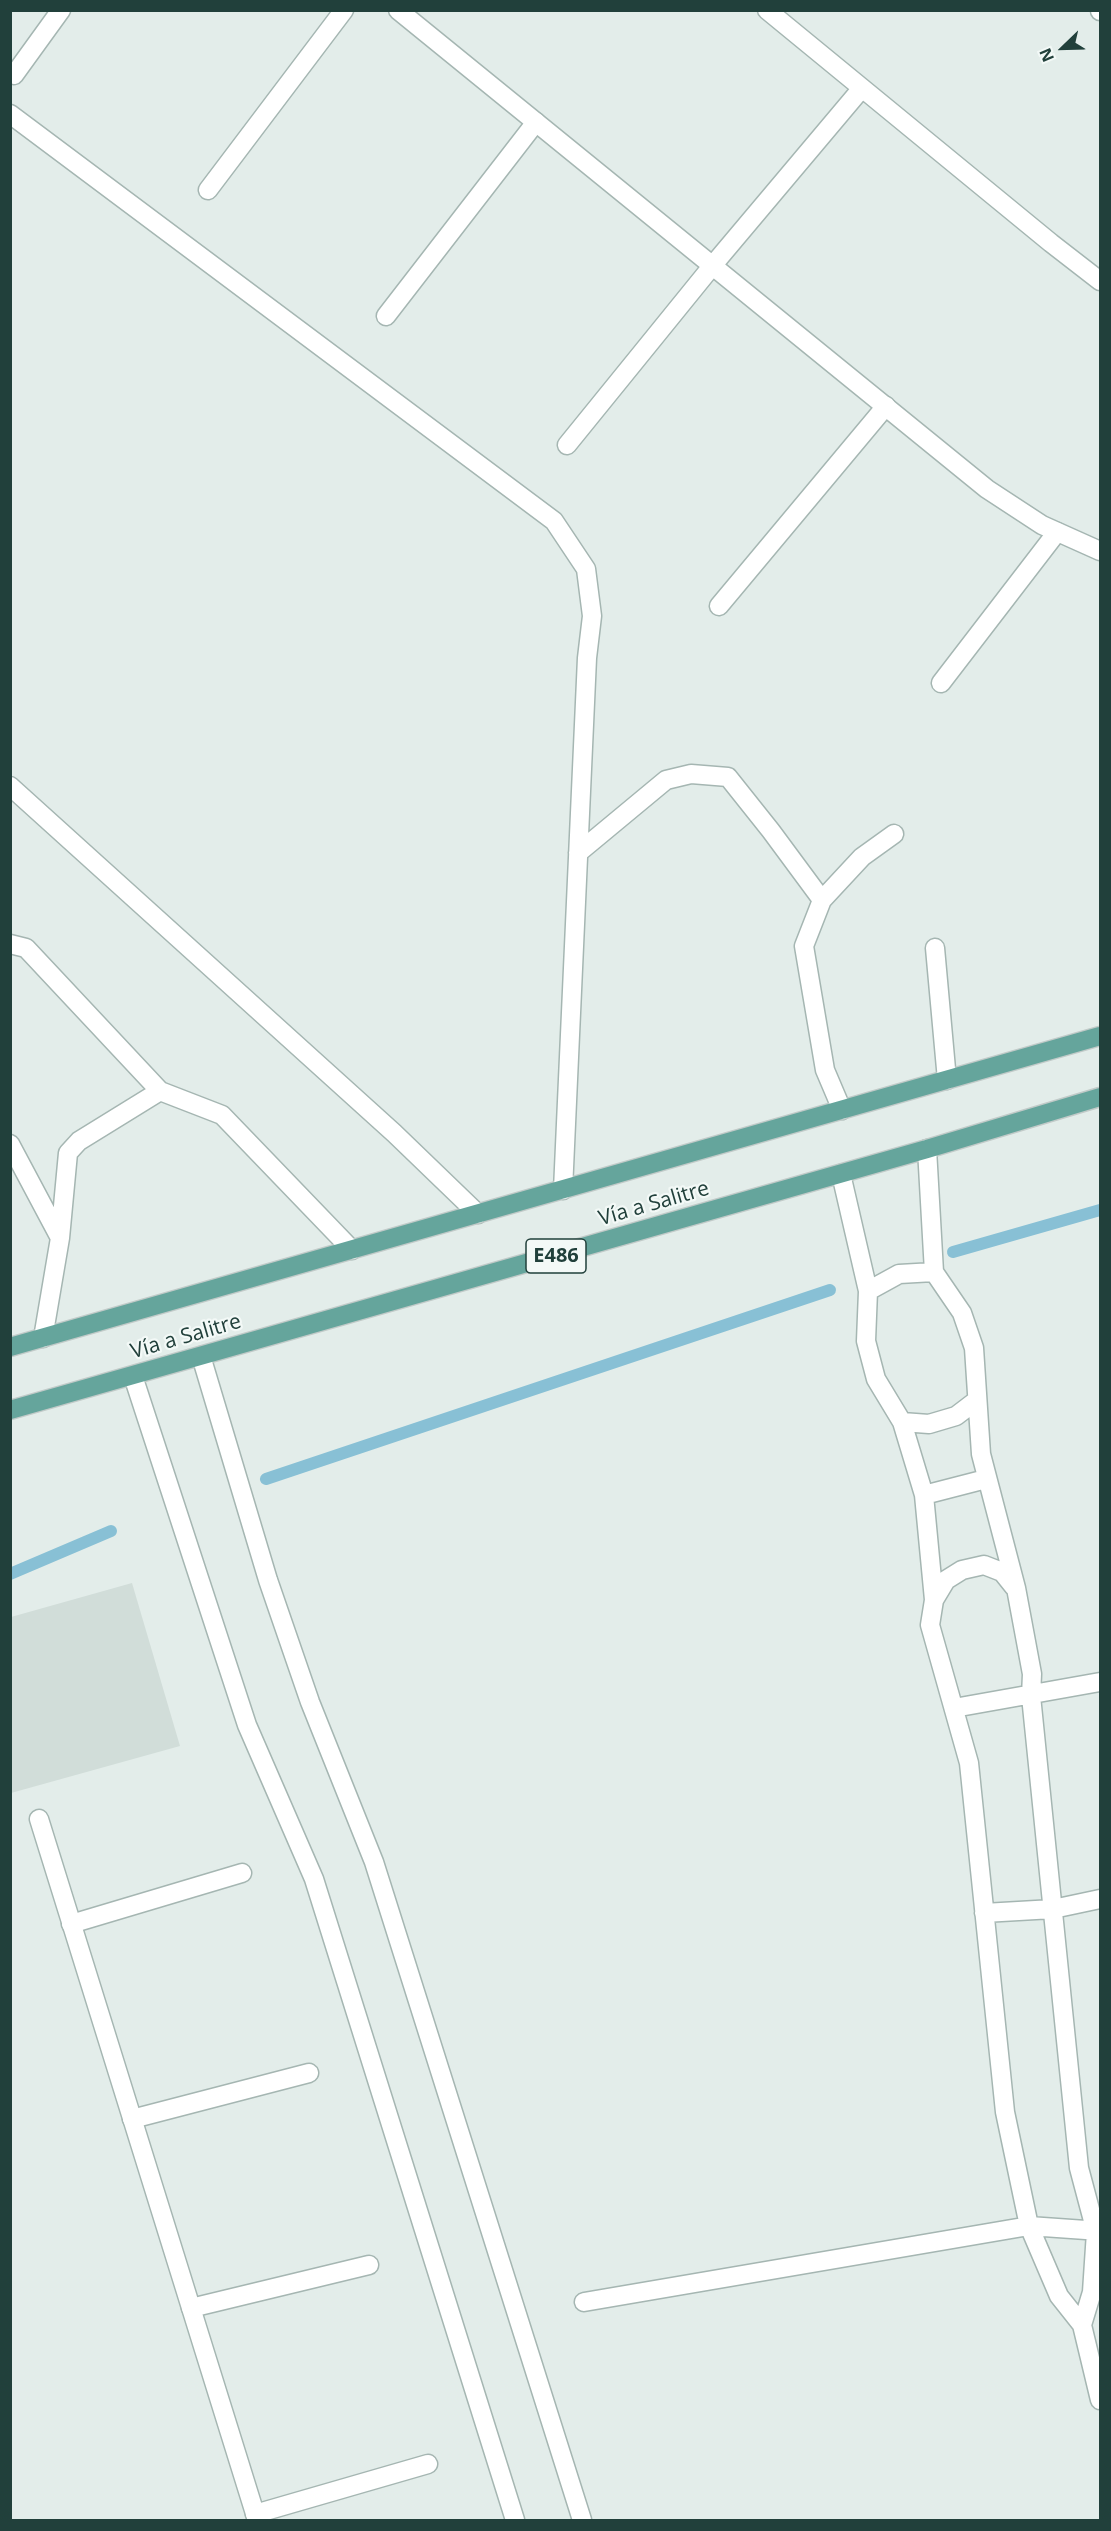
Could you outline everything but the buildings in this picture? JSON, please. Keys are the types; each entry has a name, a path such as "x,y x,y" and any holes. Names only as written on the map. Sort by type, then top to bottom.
{"main road":[{"name":"Vía a Salitre","path":"10,1347 1101,1036"},
{"name":"Vía a Salitre","path":"10,1410 841,1174 1101,1097"}],"street":[{"path":"208,190 344,10"},
{"path":"398,10 1005,502 1057,532 1101,551"},
{"path":"767,10 1101,281"},
{"path":"14,75 60,11"},
{"path":"567,445 712,265 862,88"},
{"path":"10,114 554,521 586,569 592,616 587,658 563,1190"},
{"path":"386,316 536,122"},
{"path":"719,606 886,406"},
{"path":"941,683 1057,532"},
{"path":"578,853 666,780 691,774 728,777 822,900"},
{"path":"10,786 394,1132 478,1214"},
{"path":"842,1110 825,1070 804,946 822,900 862,857 894,834"},
{"path":"10,944 26,948 160,1091 222,1115 352,1250"},
{"path":"936,948 947,1080"},
{"path":"43,1338 60,1238 68,1153 79,1141 160,1091"},
{"path":"10,1144 60,1238"},
{"path":"927,1149 934,1272 962,1312 975,1348 981,1454 1016,1588 1032,1674 1031,1696 1079,2168 1098,2232 1092,2292 1082,2325"},
{"path":"841,1174 868,1291 866,1341 868,1350 876,1379 902,1422 924,1495 934,1600 930,1625 969,1763 1005,2112 1029,2226 1059,2295 1082,2325 1101,2400"},
{"path":"868,1291 899,1274 934,1272"},
{"path":"201,1356 272,1591 310,1702 374,1862 582,2520"},
{"path":"133,1376 247,1725 314,1879 515,2520"},
{"path":"902,1422 929,1424 956,1416 977,1400"},
{"path":"924,1495 986,1479"},
{"path":"934,1600 945,1580 962,1570 984,1565 1002,1572 1016,1588"},
{"path":"954,1708 1101,1682"},
{"path":"39,1819 256,2517 428,2464"},
{"path":"71,1924 242,1873"},
{"path":"984,1913 1053,1910 1101,1899"},
{"path":"132,2119 309,2073"},
{"path":"584,2302 1029,2226 1098,2232"},
{"path":"191,2308 369,2265"}],"shaded area":[{"path":"132,1583 180,1746 11,1793 11,1617"}],"waterway":[{"path":"953,1252 1100,1210"},
{"path":"266,1479 830,1290"},
{"path":"10,1574 111,1531"}]}
